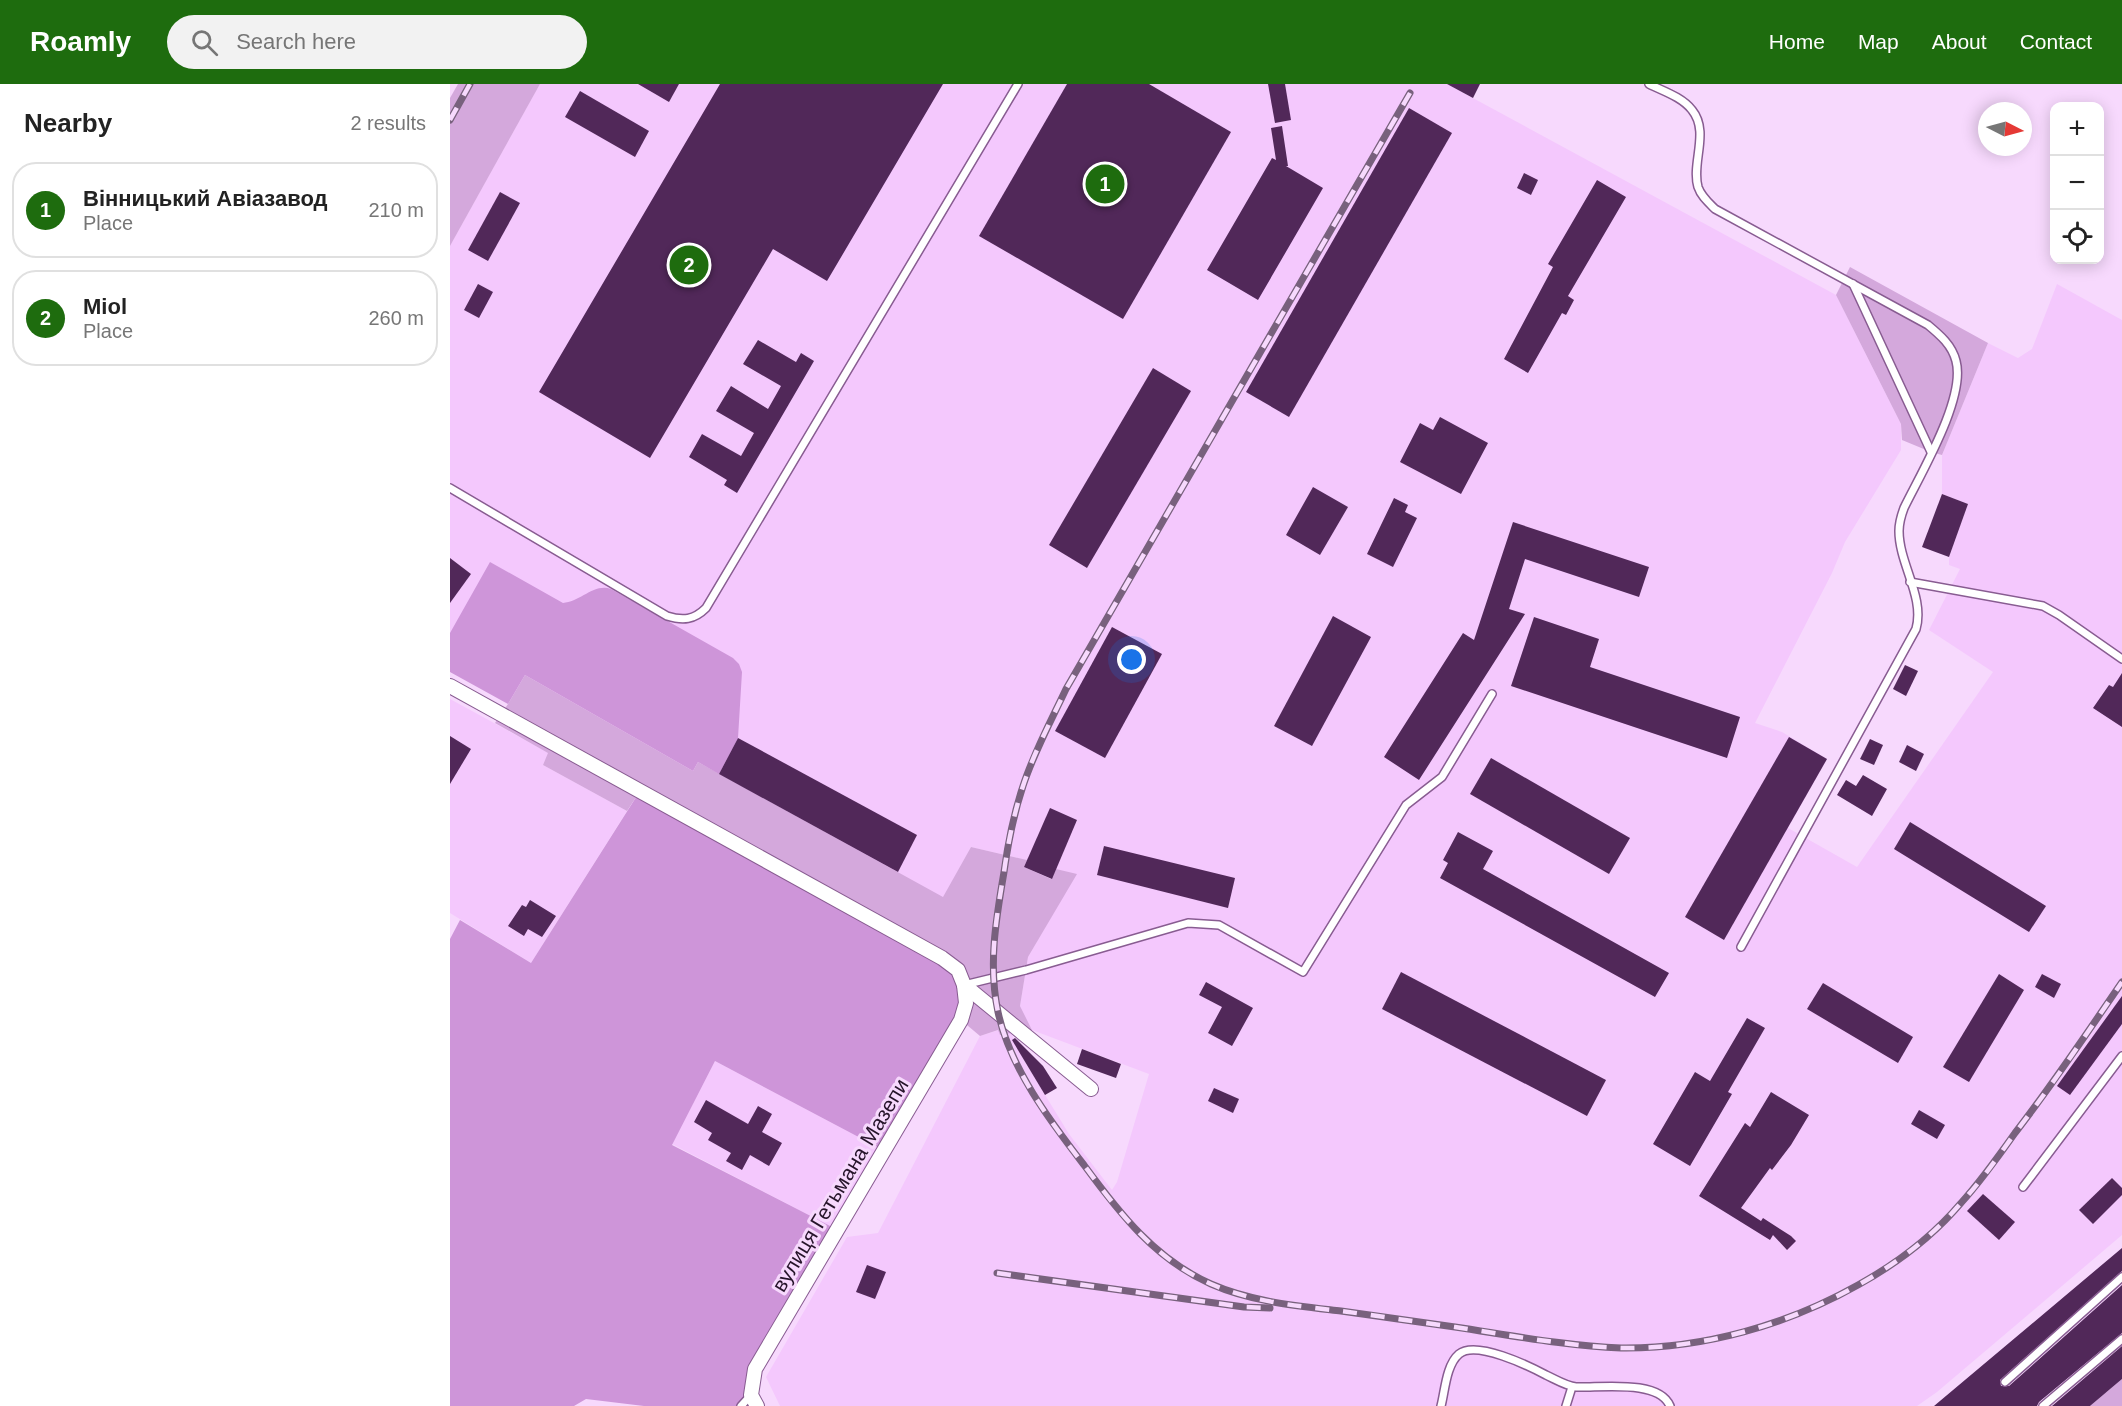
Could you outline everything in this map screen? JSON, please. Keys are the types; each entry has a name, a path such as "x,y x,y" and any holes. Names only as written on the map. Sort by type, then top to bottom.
{"street":[{"path":"450,686 942,958 957,970 964,985 1091,1089"},
{"name":"вулиця Гетьмана Мазепи","path":"754,1401 755,1369 961,1020 966,1003 964,985"}],"lane":[{"path":"450,488 667,616 690,619 699,615 713,598 1018,84"},
{"path":"1649,84 1683,101 1698,119 1700,130 1697,184 1701,194 1715,209 1928,325 1953,352 1958,371 1955,396 1900,521 1900,541 1919,613 1913,636 1741,947"},
{"path":"1853,284 1931,452"},
{"path":"1911,582 2043,606 2122,659"},
{"path":"964,985 1026,970 1188,923 1219,925 1303,972 1406,805 1442,777 1492,694"},
{"path":"2023,1187 2122,1056"},
{"path":"2005,1382 2122,1277"},
{"path":"2043,1406 2122,1339"},
{"path":"1442,1406 1451,1367 1460,1354 1469,1351 1498,1355 1572,1387 1652,1390 1667,1399 1670,1406"},
{"path":"1566,1406 1572,1387"},
{"path":"741,1406 754,1401"}],"shaded area":[{"path":"458,84 540,84 450,246 450,98"},
{"path":"540,84 1447,84 1836,295 1901,424 1901,450 1845,542 1832,573 1755,723 1782,732 1827,759 1788,828 1857,867 1993,672 1929,630 1960,569 1949,565 1949,557 1968,504 1942,494 1942,455 1988,343 2018,358 2032,349 2057,284 2122,320 2122,1235 1937,1392 1917,1406 780,1406 766,1377 847,1237 878,1233 980,1036 999,1030 1011,1033 1023,1059 1069,1134 1112,1190 1117,1182 1149,1074 1032,1030 1022,1013 1020,1006 1028,957 1076,874 1052,879 1024,867 1026,860 971,847 943,898 699,762 525,675 450,672 450,246"},
{"path":"1850,267 1988,343 1942,455 1902,440 1901,424 1836,295"},
{"path":"490,562 563,603 599,589 611,589 733,658 739,664 742,672 738,738 719,774 698,762 693,771 525,675 508,704 450,672 450,633"},
{"path":"525,675 693,771 698,762 943,897 971,847 1027,860 1024,867 1051,879 1056,869 1077,874 1028,957 1020,1006 1032,1030 1019,1041 1011,1033 1000,1035 998,1030 980,1036 961,1020 640,791 627,811 543,765 548,753 495,723"},
{"path":"450,699 549,753 543,765 627,811 531,963 450,913"},
{"path":"640,791 950,964 966,1003 885,1151 715,1061 672,1145 838,1230 756,1369 751,1395 741,1406 644,1406 586,1399 574,1406 450,1406 450,939 460,920 531,963"},
{"path":"715,1061 885,1151 838,1230 672,1144"},
{"path":"2122,1379 2122,1406 2090,1406"}],"building":[{"path":"638,84 679,84 669,102"},
{"path":"720,84 943,84 827,281 773,249 650,458 539,392"},
{"path":"1067,84 1149,84 1231,132 1123,319 979,236"},
{"path":"1268,84 1285,84 1291,120 1275,123"},
{"path":"1447,84 1480,84 1473,98"},
{"path":"580,91 649,131 635,157 565,117"},
{"path":"1409,108 1452,133 1289,417 1246,392"},
{"path":"1282,126 1288,166 1286,166 1323,188 1258,300 1207,270 1272,158 1276,160 1271,128"},
{"path":"1524,173 1538,180 1531,195 1517,188"},
{"path":"1597,180 1626,197 1568,296 1574,300 1566,315 1562,313 1528,373 1504,359 1553,267 1548,264"},
{"path":"500,192 520,203 488,261 468,250"},
{"path":"478,284 493,292 479,318 464,310"},
{"path":"758,340 796,362 801,353 814,361 737,493 724,485 727,480 689,457 702,434 741,456 754,433 716,411 731,386 768,409 781,386 743,364"},
{"path":"1153,368 1191,391 1087,568 1049,545"},
{"path":"1440,417 1488,443 1461,494 1400,462 1420,423 1433,430"},
{"path":"1313,487 1348,507 1320,555 1286,535"},
{"path":"1942,494 1968,504 1949,557 1922,547"},
{"path":"1394,498 1408,505 1405,512 1417,518 1393,567 1367,554"},
{"path":"1513,522 1649,567 1639,597 1525,559 1509,609 1525,614 1419,780 1384,757 1463,633 1474,640"},
{"path":"450,558 471,574 450,603"},
{"path":"1333,616 1371,637 1312,746 1274,726"},
{"path":"1534,617 1599,639 1590,667 1740,717 1727,758 1511,686"},
{"path":"1112,627 1162,654 1105,758 1055,731"},
{"path":"1905,665 1918,671 1906,696 1893,689"},
{"path":"2122,673 2122,727 2093,708 2109,685 2113,687"},
{"path":"450,736 471,749 450,784"},
{"path":"1789,737 1827,759 1724,940 1685,917"},
{"path":"738,738 917,835 898,872 719,774"},
{"path":"1870,739 1883,745 1874,765 1860,759"},
{"path":"1907,745 1924,754 1916,771 1899,762"},
{"path":"1491,758 1630,838 1609,874 1470,794"},
{"path":"1863,775 1887,789 1872,816 1837,795 1846,780 1856,786"},
{"path":"1050,808 1077,820 1052,879 1024,867"},
{"path":"1910,822 2046,906 2029,932 1894,849"},
{"path":"1458,832 1493,851 1483,869 1669,973 1655,997 1440,878 1448,863 1443,860"},
{"path":"1104,846 1235,878 1228,908 1097,875"},
{"path":"530,900 556,916 542,937 528,929 524,936 508,926 522,905 526,907"},
{"path":"1401,972 1606,1080 1587,1116 1382,1009"},
{"path":"1999,974 2024,990 1969,1082 1943,1067"},
{"path":"2042,974 2061,984 2054,998 2035,987"},
{"path":"1206,982 1253,1008 1232,1046 1208,1033 1222,1007 1199,995"},
{"path":"1823,983 1913,1037 1898,1063 1807,1009"},
{"path":"2122,996 2122,1024 2070,1095 2057,1086"},
{"path":"1747,1018 1765,1028 1728,1092 1732,1094 1690,1166 1653,1144 1695,1072 1710,1081"},
{"path":"1015,1038 1043,1066 1057,1088 1045,1095 1012,1040"},
{"path":"1082,1049 1121,1064 1116,1078 1077,1064"},
{"path":"1214,1088 1239,1099 1233,1113 1208,1101"},
{"path":"1771,1092 1809,1115 1791,1145 1772,1170 1770,1168 1741,1208 1761,1221 1763,1218 1791,1236 1796,1241 1787,1250 1773,1235 1770,1240 1699,1196 1745,1123 1750,1127"},
{"path":"706,1100 748,1124 758,1106 772,1114 762,1132 782,1143 769,1166 750,1155 742,1170 726,1161 731,1153 708,1140 712,1133 694,1122"},
{"path":"1919,1110 1945,1125 1937,1139 1911,1124"},
{"path":"2112,1178 2122,1188 2122,1195 2093,1224 2079,1210"},
{"path":"1983,1194 2015,1222 1999,1240 1967,1211"},
{"path":"2122,1248 2122,1271 2000,1380 2001,1386 2009,1386 2122,1285 2122,1333 2037,1406 1934,1406"},
{"path":"867,1265 886,1272 875,1299 856,1292"},
{"path":"2122,1346 2122,1379 2090,1406 2052,1406"}],"railway":[{"path":"450,120 470,84"},
{"path":"1410,93 1066,689 1032,761 1017,807 1007,850 994,942 994,977 998,1012 1012,1053 1033,1093 1111,1201 1140,1234 1191,1274 1227,1290 1259,1299 1600,1347 1652,1347 1713,1339 1773,1323 1831,1299 1886,1268 1926,1238 1950,1215 1989,1169 2122,982"},
{"path":"997,1273 1244,1307 1270,1308"}],"place":[{"name":"Вінницький Авіазавод","path":"1105,184"},
{"name":"Miol","path":"689,265"}]}
